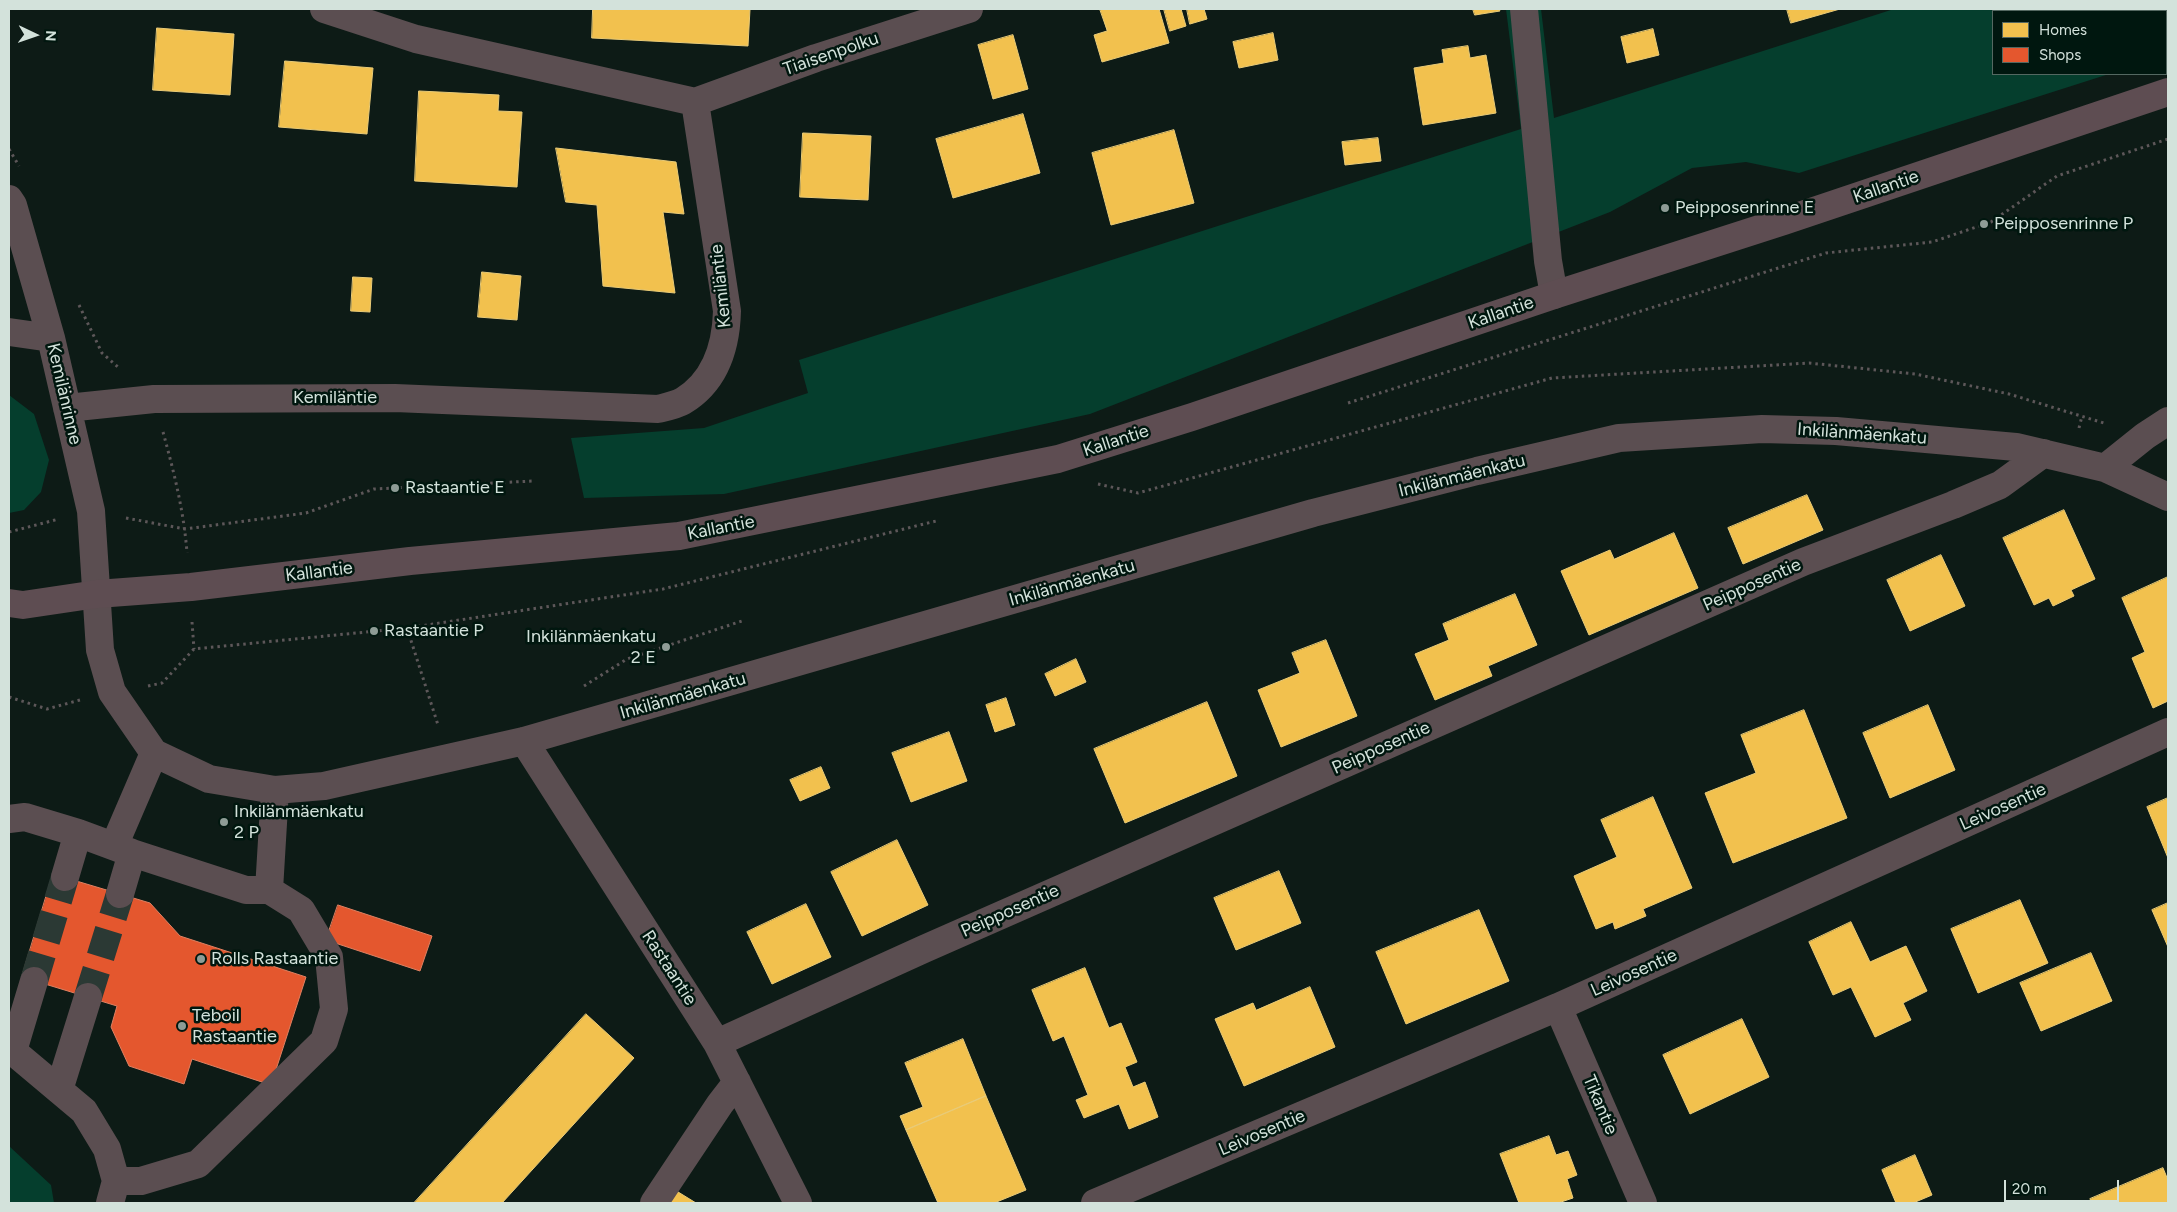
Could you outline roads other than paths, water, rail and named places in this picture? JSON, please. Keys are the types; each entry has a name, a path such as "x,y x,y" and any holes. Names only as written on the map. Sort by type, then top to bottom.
{"main road":[{"name":"Kallantie","path":"13,606 97,594 191,587 410,561 679,536 1058,459 1192,417 2168,92"}],"street":[{"path":"324,9 416,39 695,102"},
{"name":"Tiaisenpolku","path":"695,102 816,58 969,9"},
{"path":"1524,9 1548,261 1554,295"},
{"name":"Kemiläntie","path":"67,408 154,399 395,398 658,410 682,401 701,387 720,359 727,335 727,311 695,102"},
{"name":"Kemilänrinne","path":"9,199 13,206 51,338 91,512 97,594"},
{"path":"9,332 51,338"},
{"path":"2105,468 2145,436 2168,422"},
{"name":"Inkilänmäenkatu","path":"154,753 209,779 275,790 324,786 524,742 1313,513 1478,471 1619,438 1762,428 1836,431 2007,446 2105,468 2168,497"},
{"name":"Peipposentie","path":"716,1043 933,945 1803,562 1953,505 2000,485 2044,453"},
{"path":"97,594 100,650 112,692 154,753 123,850 120,894"},
{"name":"Leivosentie","path":"1095,1203 1558,1007 2168,732"},
{"name":"Rastaantie","path":"524,742 716,1043 798,1203"},
{"path":"269,890 275,790"},
{"path":"9,818 25,817 78,833 123,850 246,890 269,890 301,910 329,958 334,1009 324,1041 198,1164 141,1181 113,1192 107,1149 84,1111 11,1050 34,980"},
{"path":"65,877 78,833"},
{"path":"59,1090 88,997"},
{"name":"Tikantie","path":"1558,1007 1643,1203"},
{"path":"654,1203 737,1082"}],"tunnel":[{"path":"34,981 65,877"},
{"path":"88,997 120,894"}],"place":[{"name":"Peipposenrinne E","path":"1665,208"},
{"name":"Peipposenrinne P","path":"1984,224"},
{"name":"Rastaantie E","path":"395,488"},
{"name":"Rastaantie P","path":"374,631"},
{"name":"Inkilänmäenkatu 2 E","path":"666,647"},
{"name":"Inkilänmäenkatu 2 P","path":"224,822"},
{"name":"Rolls Rastaantie","path":"201,959"},
{"name":"Teboil Rastaantie","path":"182,1026"}]}
